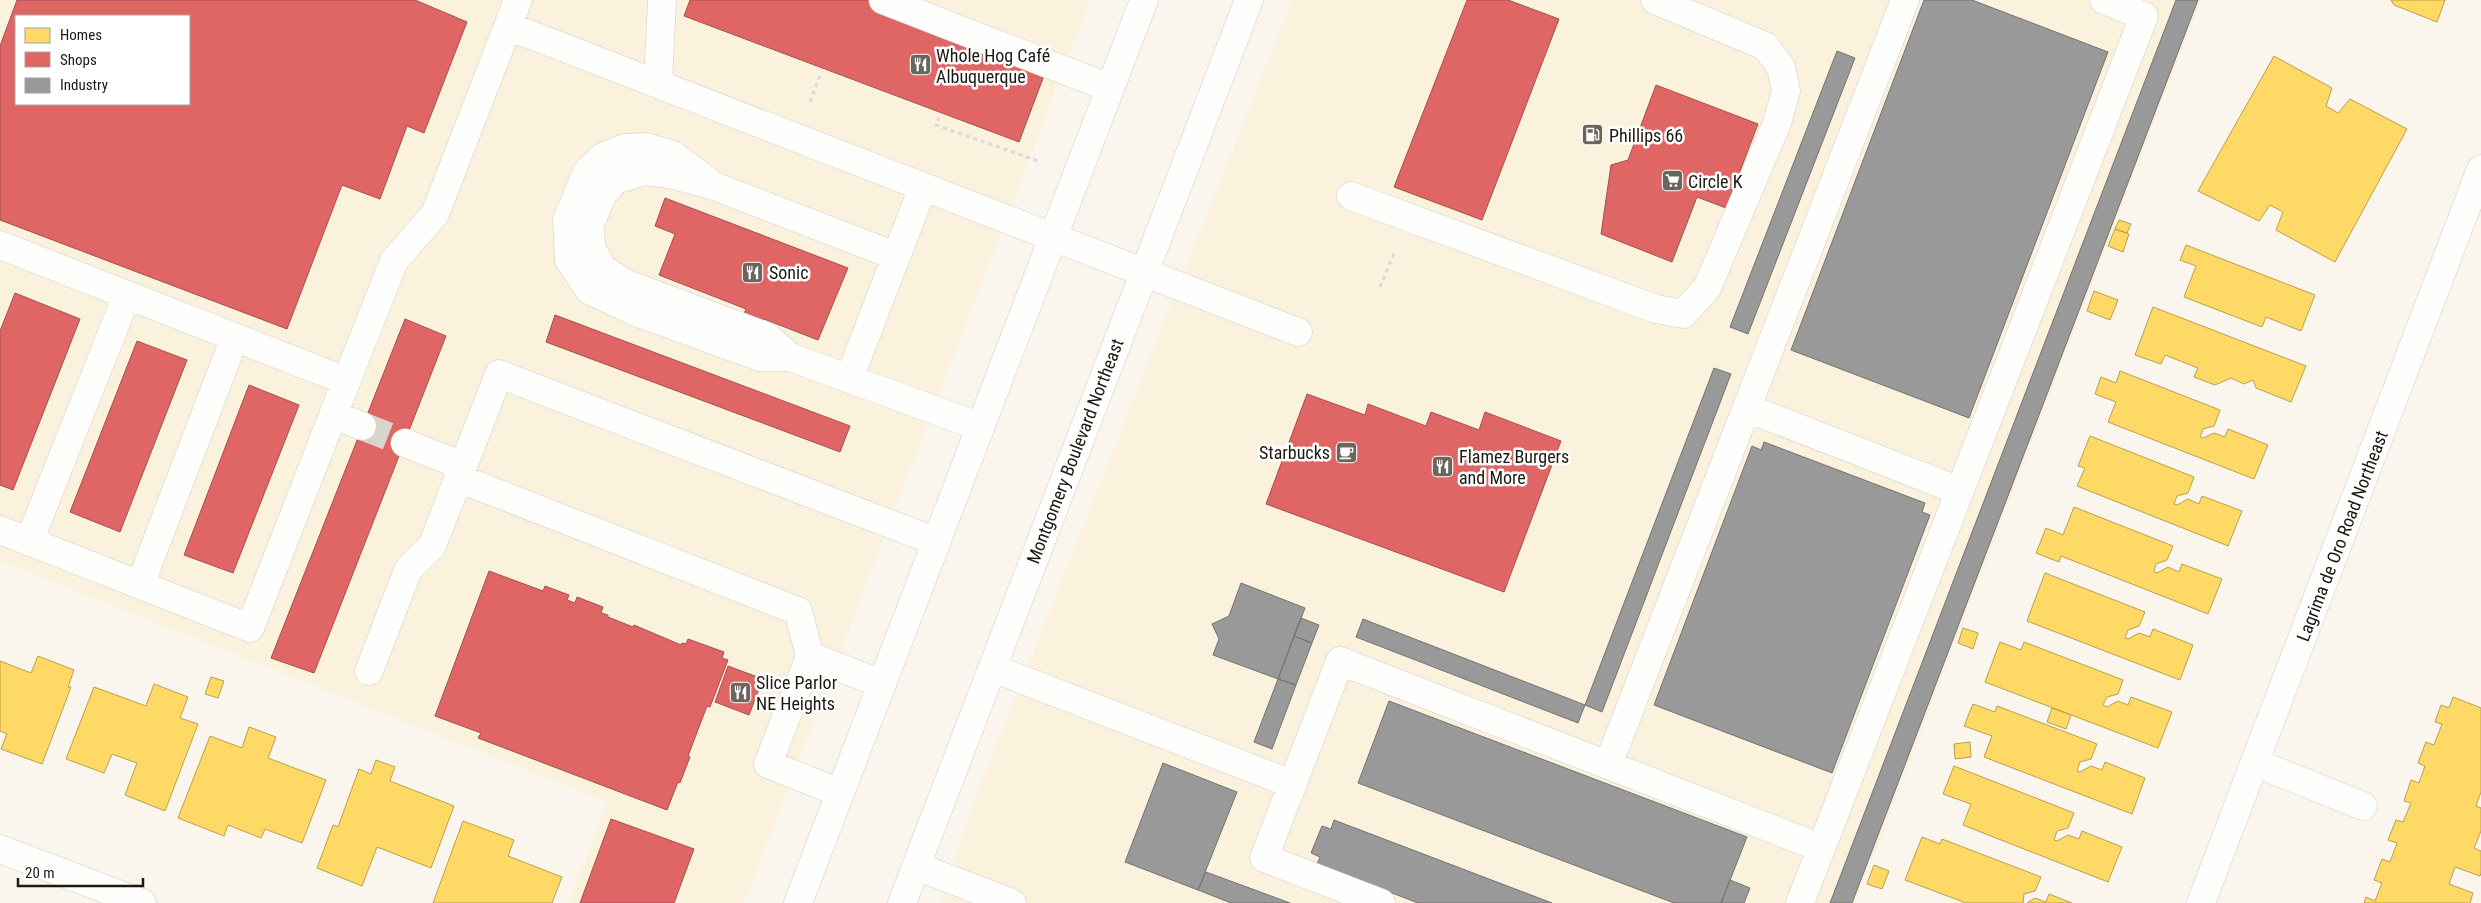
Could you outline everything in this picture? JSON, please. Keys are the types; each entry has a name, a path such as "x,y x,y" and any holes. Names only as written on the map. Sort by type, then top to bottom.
{"main road":[{"path":"0,530 250,628 394,261 435,214 518,0"},
{"path":"658,83 662,0"},
{"path":"883,0 1110,88"},
{"path":"798,903 1144,0"},
{"name":"Montgomery Boulevard Northeast","path":"902,903 1249,0"},
{"path":"1351,196 1656,309 1683,314 1707,288 1777,123 1786,91 1781,67 1765,46 1655,0"},
{"path":"1608,765 1905,0"},
{"path":"1800,903 2144,16 2104,0"},
{"path":"508,26 1298,332"},
{"name":"Lagrima de Oro Road Northeast","path":"2200,903 2256,763 2481,169"},
{"path":"896,256 714,186 670,174 645,171 616,180 602,195 589,227 592,249 602,268 625,283 768,337 790,357 981,427"},
{"path":"849,379 923,187"},
{"path":"0,245 346,381"},
{"path":"29,542 127,295"},
{"path":"140,585 235,337"},
{"path":"369,671 408,570 432,546 499,374 937,542"},
{"path":"1747,408 1960,491"},
{"path":"333,415 362,426"},
{"path":"405,443 460,472 798,611 810,656 768,764 840,793"},
{"path":"810,656 882,684"},
{"path":"1381,903 1264,858 1340,661 1821,848"},
{"path":"992,668 1292,784"},
{"path":"2256,763 2363,806"},
{"path":"0,849 142,903"},
{"path":"916,866 1012,903"}],"path":[{"path":"810,102 821,72"},
{"path":"939,117 936,125 1041,162"},
{"path":"1380,287 1394,253"}],"shaded area":[{"path":"0,0 1090,0 744,903 569,903 607,802 0,561"},
{"path":"1292,0 2201,0 1856,903 940,903 969,814"}],"building: Homes":[{"path":"2391,0 2445,0 2437,22 2394,5"},
{"path":"2274,56 2332,88 2326,106 2338,113 2350,99 2407,129 2335,262 2276,230 2283,212 2270,205 2259,221 2198,191"},
{"path":"2119,220 2131,224 2127,233 2115,229"},
{"path":"2115,229 2129,234 2123,252 2108,246"},
{"path":"2186,245 2315,295 2301,331 2266,317 2262,327 2184,297 2196,266 2180,260"},
{"path":"2094,291 2118,300 2110,320 2087,311"},
{"path":"2153,307 2306,366 2291,402 2256,388 2253,380 2244,384 2231,378 2215,385 2194,377 2198,368 2165,355 2161,364 2135,355"},
{"path":"2120,371 2220,410 2214,426 2203,429 2200,437 2203,438 2214,433 2225,437 2228,429 2268,445 2254,479 2108,422 2116,402 2095,394 2101,377 2116,383"},
{"path":"2090,436 2194,477 2188,493 2177,496 2174,504 2177,505 2188,499 2199,504 2202,496 2242,511 2228,546 2077,486 2085,468 2078,466"},
{"path":"2074,507 2173,546 2167,560 2156,564 2154,572 2157,573 2168,567 2179,572 2182,564 2222,579 2208,614 2061,556 2059,562 2036,553 2046,528 2063,535"},
{"path":"2045,573 2145,612 2139,626 2128,630 2125,638 2128,639 2139,633 2150,637 2153,629 2193,645 2180,680 2027,621"},
{"path":"1963,628 1978,633 1973,649 1958,643"},
{"path":"2000,642 2021,650 2024,642 2123,680 2118,694 2107,697 2103,705 2107,707 2118,701 2128,705 2131,697 2172,712 2158,748 1985,682"},
{"path":"38,656 74,670 68,687 71,687 42,764 1,749 7,734 0,731 0,661 31,673"},
{"path":"211,677 224,681 218,698 205,694"},
{"path":"154,684 188,697 180,718 198,724 165,811 125,795 137,763 112,754 104,773 66,759 94,687 146,706"},
{"path":"2453,697 2481,708 2481,792 2476,806 2481,808 2481,831 2474,848 2481,851 2481,873 2480,876 2455,867 2449,884 2473,893 2470,903 2364,903 2366,897 2375,901 2382,883 2374,880 2382,859 2390,862 2397,843 2388,840 2396,820 2403,822 2411,803 2404,801 2411,780 2419,783 2425,766 2418,763 2426,742 2434,745 2442,724 2435,722 2441,705 2449,708"},
{"path":"1973,704 1995,712 1997,706 2097,744 2091,759 2080,762 2077,771 2080,772 2091,766 2102,770 2105,762 2145,778 2132,814 1984,757 1992,736 1964,726"},
{"path":"2052,708 2071,715 2066,729 2047,722"},
{"path":"249,727 276,737 268,758 326,780 302,843 265,829 261,838 228,825 224,836 178,818 210,736 242,748"},
{"path":"1970,742 1971,757 1955,759 1954,744"},
{"path":"376,760 395,767 390,781 454,806 431,868 377,847 362,886 317,868 333,825 338,827 359,769 371,774"},
{"path":"1954,766 2074,813 2068,828 2057,831 2054,840 2057,841 2068,835 2079,839 2082,831 2122,847 2108,882 1963,825 1971,804 1943,794"},
{"path":"463,821 514,840 508,856 562,877 552,903 433,903"},
{"path":"1922,837 1940,844 1942,839 2041,877 2035,891 2024,894 2023,903 1966,903 1905,880"},
{"path":"1874,865 1889,871 1882,889 1867,884"},
{"path":"2049,894 2072,903 2027,903 2035,898 2046,902"}],"building: Shops":[{"path":"17,0 415,0 467,22 424,133 407,126 380,199 342,185 287,329 0,220 0,46"},
{"name":"Whole Hog Café Albuquerque","path":"690,0 876,0 1045,73 1019,142 684,16"},
{"path":"1467,0 1508,0 1559,19 1482,220 1394,187"},
{"name":"Circle K","path":"1656,85 1758,124 1726,208 1697,197 1672,262 1601,234 1611,165 1628,160"},
{"name":"Sonic","path":"665,198 848,268 818,340 764,319 761,328 741,321 746,309 659,275 675,234 655,226"},
{"path":"15,293 80,319 13,490 0,485 0,331"},
{"path":"555,315 850,426 840,452 546,342"},
{"path":"405,319 446,336 314,673 271,658"},
{"path":"137,341 187,360 120,532 70,512"},
{"path":"249,385 299,405 233,573 184,555"},
{"path":"1307,394 1365,415 1368,404 1426,426 1431,412 1479,430 1485,412 1561,441 1504,592 1266,504"},
{"path":"489,571 543,591 545,586 569,595 567,600 575,603 577,597 603,607 601,613 608,615 608,617 633,627 634,625 681,645 682,643 686,644 688,639 724,652 722,658 728,660 710,707 707,706 680,783 678,782 667,810 478,738 481,733 435,716"},
{"path":"728,666 763,679 749,715 715,702"},
{"path":"611,819 694,849 674,903 580,903"}],"building: Industry":[{"path":"1924,0 1972,0 2108,52 1969,418 1791,350"},
{"path":"2176,0 2198,0 1852,903 1830,903"},
{"path":"1837,51 1855,58 1748,334 1730,327"},
{"path":"1714,368 1731,374 1602,712 1585,705"},
{"path":"1764,442 1925,503 1922,512 1930,515 1832,773 1654,705 1752,446 1761,450"},
{"path":"1241,583 1305,608 1278,679 1213,655 1219,639 1212,624 1229,616"},
{"path":"1301,618 1319,625 1312,643 1294,636"},
{"path":"1363,619 1585,705 1578,723 1356,637"},
{"path":"1294,636 1312,643 1296,685 1278,679"},
{"path":"1278,679 1296,685 1272,749 1254,742"},
{"path":"1389,701 1747,837 1721,903 1674,903 1358,783"},
{"path":"1163,763 1237,792 1198,890 1125,862"},
{"path":"1334,820 1552,903 1418,903 1317,864 1320,857 1311,853 1322,826 1331,829"},
{"path":"1206,872 1290,903 1231,903 1198,890"},
{"path":"1730,880 1750,888 1744,903 1721,903"}],"tunnel":[{"path":"362,426 405,443"}],"place":[{"name":"Whole Hog Café Albuquerque","path":"920,65"},
{"name":"Phillips 66","path":"1593,135"},
{"name":"Circle K","path":"1672,181"},
{"name":"Sonic","path":"753,272"},
{"name":"Starbucks","path":"1346,452"},
{"name":"Flamez Burgers and More","path":"1443,466"},
{"name":"Slice Parlor NE Heights","path":"740,692"}]}
